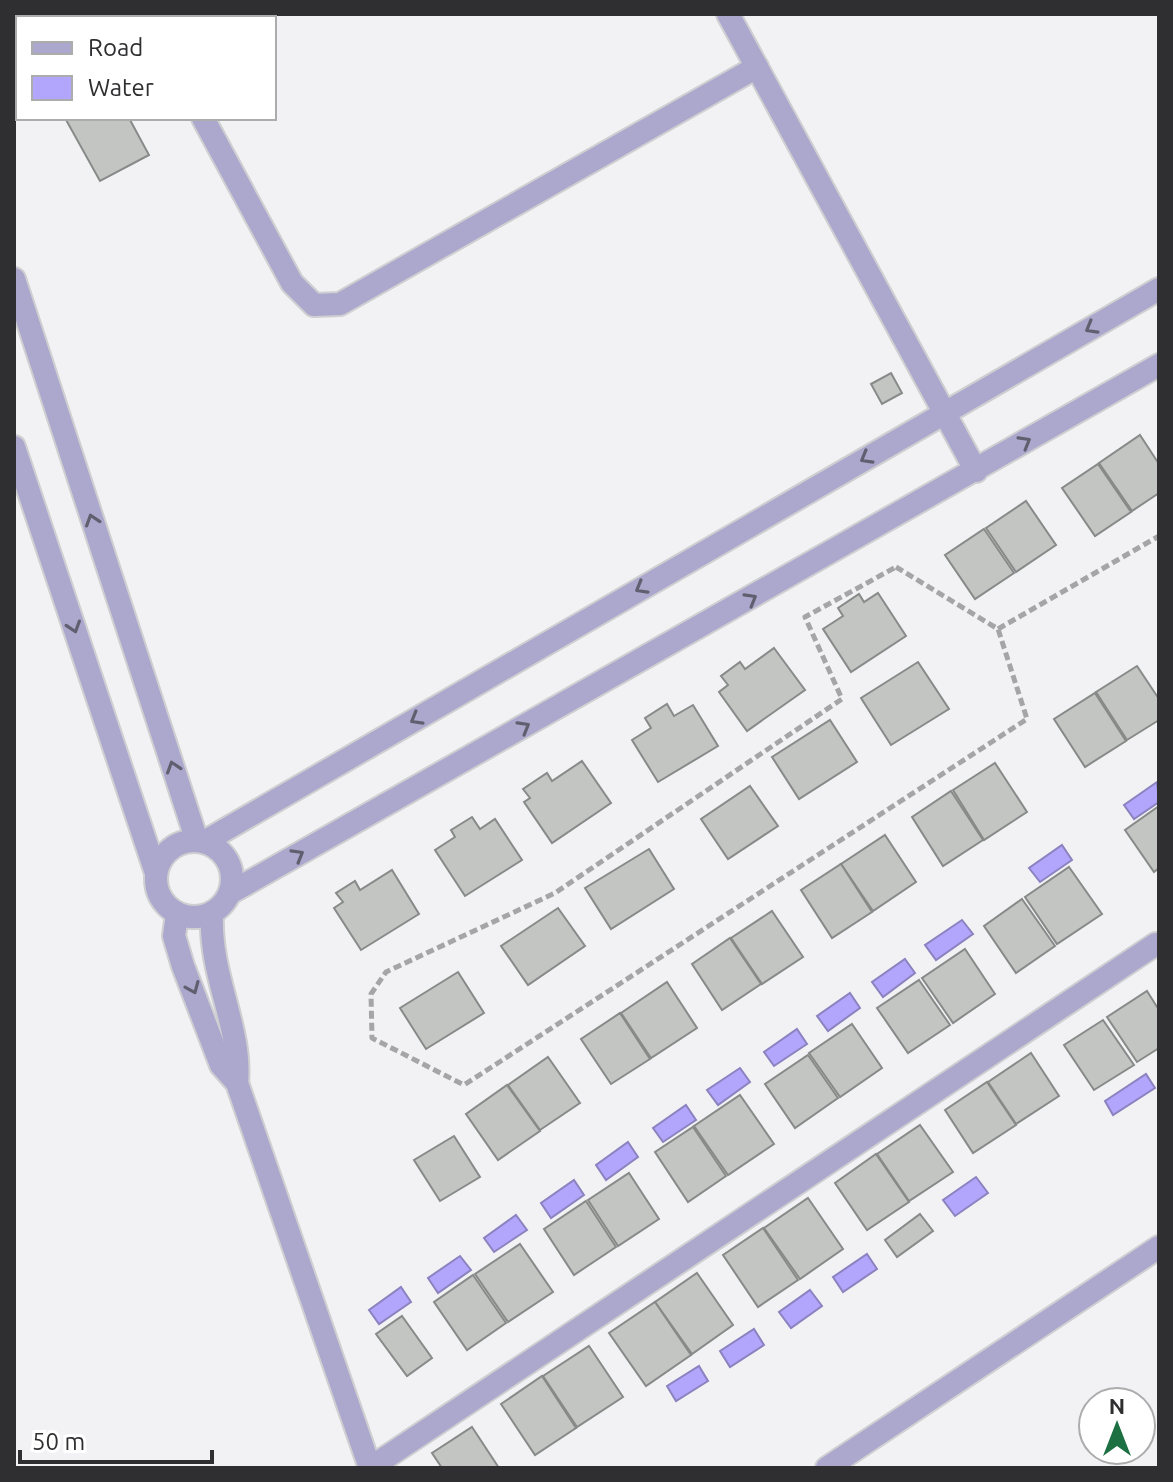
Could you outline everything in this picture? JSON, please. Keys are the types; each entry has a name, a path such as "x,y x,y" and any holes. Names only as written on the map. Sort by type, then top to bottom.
{"street":[{"path":"728,14 942,414 976,471"},
{"path":"204,120 292,283 314,305 330,305 340,304 757,67"},
{"path":"14,279 200,842 225,856 231,867 230,893"},
{"path":"156,873 168,851 177,844 200,842 1159,289"},
{"path":"14,447 156,873 158,892 177,914 194,918 212,914 230,893 1159,365"},
{"path":"177,914 174,936 183,966 221,1065 237,1083 370,1468 1158,938"},
{"path":"212,914 214,962 239,1057 237,1083"},
{"path":"827,1468 1159,1247"}],"path":[{"path":"998,629 1159,536"},
{"path":"896,567 998,629 1027,719 1014,728 464,1085 372,1038 371,994 386,972 555,893 842,699 805,617 896,567"}],"water":[{"path":"1157,782 1159,802 1134,819 1124,805"},
{"path":"1062,845 1072,860 1040,882 1029,868"},
{"path":"962,920 973,934 936,960 925,945"},
{"path":"905,959 915,973 883,997 872,982"},
{"path":"850,993 860,1008 828,1031 817,1016"},
{"path":"797,1029 807,1044 774,1066 764,1052"},
{"path":"740,1068 750,1082 718,1105 707,1090"},
{"path":"1146,1074 1155,1088 1113,1115 1105,1101"},
{"path":"686,1105 696,1120 663,1142 653,1128"},
{"path":"628,1142 638,1157 606,1180 596,1165"},
{"path":"976,1177 988,1193 955,1216 943,1200"},
{"path":"574,1180 584,1195 551,1218 541,1203"},
{"path":"516,1215 527,1230 494,1252 484,1238"},
{"path":"867,1254 877,1269 843,1292 833,1277"},
{"path":"460,1256 471,1270 438,1293 428,1278"},
{"path":"401,1287 411,1302 379,1324 369,1310"},
{"path":"810,1290 822,1306 791,1328 779,1312"},
{"path":"754,1329 764,1345 730,1367 720,1351"},
{"path":"699,1366 708,1381 676,1401 667,1386"}],"building":[{"path":"66,120 130,120 149,155 100,181"},
{"path":"891,373 902,393 882,404 871,384"},
{"path":"1140,435 1159,464 1159,493 1132,511 1099,463"},
{"path":"1098,464 1131,512 1095,536 1062,488"},
{"path":"1026,501 1056,545 1016,572 986,528"},
{"path":"984,529 1014,573 975,599 945,555"},
{"path":"878,593 906,636 851,672 823,629 843,616 838,608 859,594 864,602"},
{"path":"774,648 805,690 747,731 719,692 728,685 721,676 740,662 745,669"},
{"path":"918,662 949,709 891,745 861,698"},
{"path":"1137,666 1159,699 1159,720 1127,740 1096,692"},
{"path":"1095,693 1126,741 1085,767 1054,719"},
{"path":"667,704 674,716 693,705 718,746 658,782 632,740 651,728 645,718"},
{"path":"830,720 857,762 799,799 772,757"},
{"path":"582,761 611,803 552,843 524,802 530,798 523,789 547,773 552,781"},
{"path":"995,763 1027,812 984,840 953,790"},
{"path":"750,786 778,826 728,859 701,819"},
{"path":"951,791 983,840 943,866 912,817"},
{"path":"1159,806 1159,868 1154,872 1125,830"},
{"path":"472,817 480,829 495,819 522,860 465,896 435,850 455,837 451,830"},
{"path":"885,835 916,882 873,911 841,864"},
{"path":"649,849 674,889 611,929 585,888"},
{"path":"841,864 872,912 832,938 801,890"},
{"path":"1069,867 1102,914 1057,944 1025,897"},
{"path":"392,870 419,914 361,950 334,908 343,902 336,893 355,881 360,890"},
{"path":"1022,899 1055,946 1016,973 984,926"},
{"path":"558,908 585,946 528,985 501,946"},
{"path":"772,911 803,957 762,984 731,938"},
{"path":"730,938 761,984 722,1010 692,964"},
{"path":"965,949 995,994 953,1023 922,978"},
{"path":"458,972 484,1013 426,1049 400,1008"},
{"path":"919,980 950,1025 908,1053 877,1008"},
{"path":"667,982 697,1028 651,1058 621,1013"},
{"path":"1147,991 1159,1010 1159,1048 1137,1062 1107,1017"},
{"path":"620,1013 650,1059 611,1084 581,1039"},
{"path":"1103,1020 1134,1065 1094,1090 1064,1045"},
{"path":"852,1024 882,1068 840,1097 809,1053"},
{"path":"1031,1053 1059,1096 1016,1124 988,1082"},
{"path":"808,1055 838,1098 795,1128 765,1084"},
{"path":"548,1057 580,1103 540,1130 508,1085"},
{"path":"987,1082 1016,1125 973,1153 945,1110"},
{"path":"507,1085 540,1131 498,1160 466,1114"},
{"path":"740,1095 774,1144 728,1175 694,1126"},
{"path":"920,1125 953,1172 909,1201 877,1154"},
{"path":"693,1127 726,1176 688,1202 655,1152"},
{"path":"454,1136 480,1177 440,1201 414,1160"},
{"path":"876,1154 909,1202 867,1230 835,1183"},
{"path":"629,1173 659,1219 618,1246 588,1200"},
{"path":"808,1198 843,1249 800,1279 764,1228"},
{"path":"586,1201 616,1247 574,1275 544,1229"},
{"path":"920,1214 933,1231 897,1257 885,1240"},
{"path":"763,1228 798,1280 758,1307 723,1255"},
{"path":"520,1244 553,1292 508,1322 475,1274"},
{"path":"697,1273 733,1325 692,1354 655,1302"},
{"path":"473,1275 506,1323 467,1350 434,1302"},
{"path":"655,1302 691,1355 646,1386 609,1333"},
{"path":"402,1316 432,1358 407,1376 376,1334"},
{"path":"589,1346 623,1397 577,1427 543,1376"},
{"path":"542,1376 576,1428 535,1455 501,1404"},
{"path":"472,1427 499,1468 442,1468 432,1453"}]}
